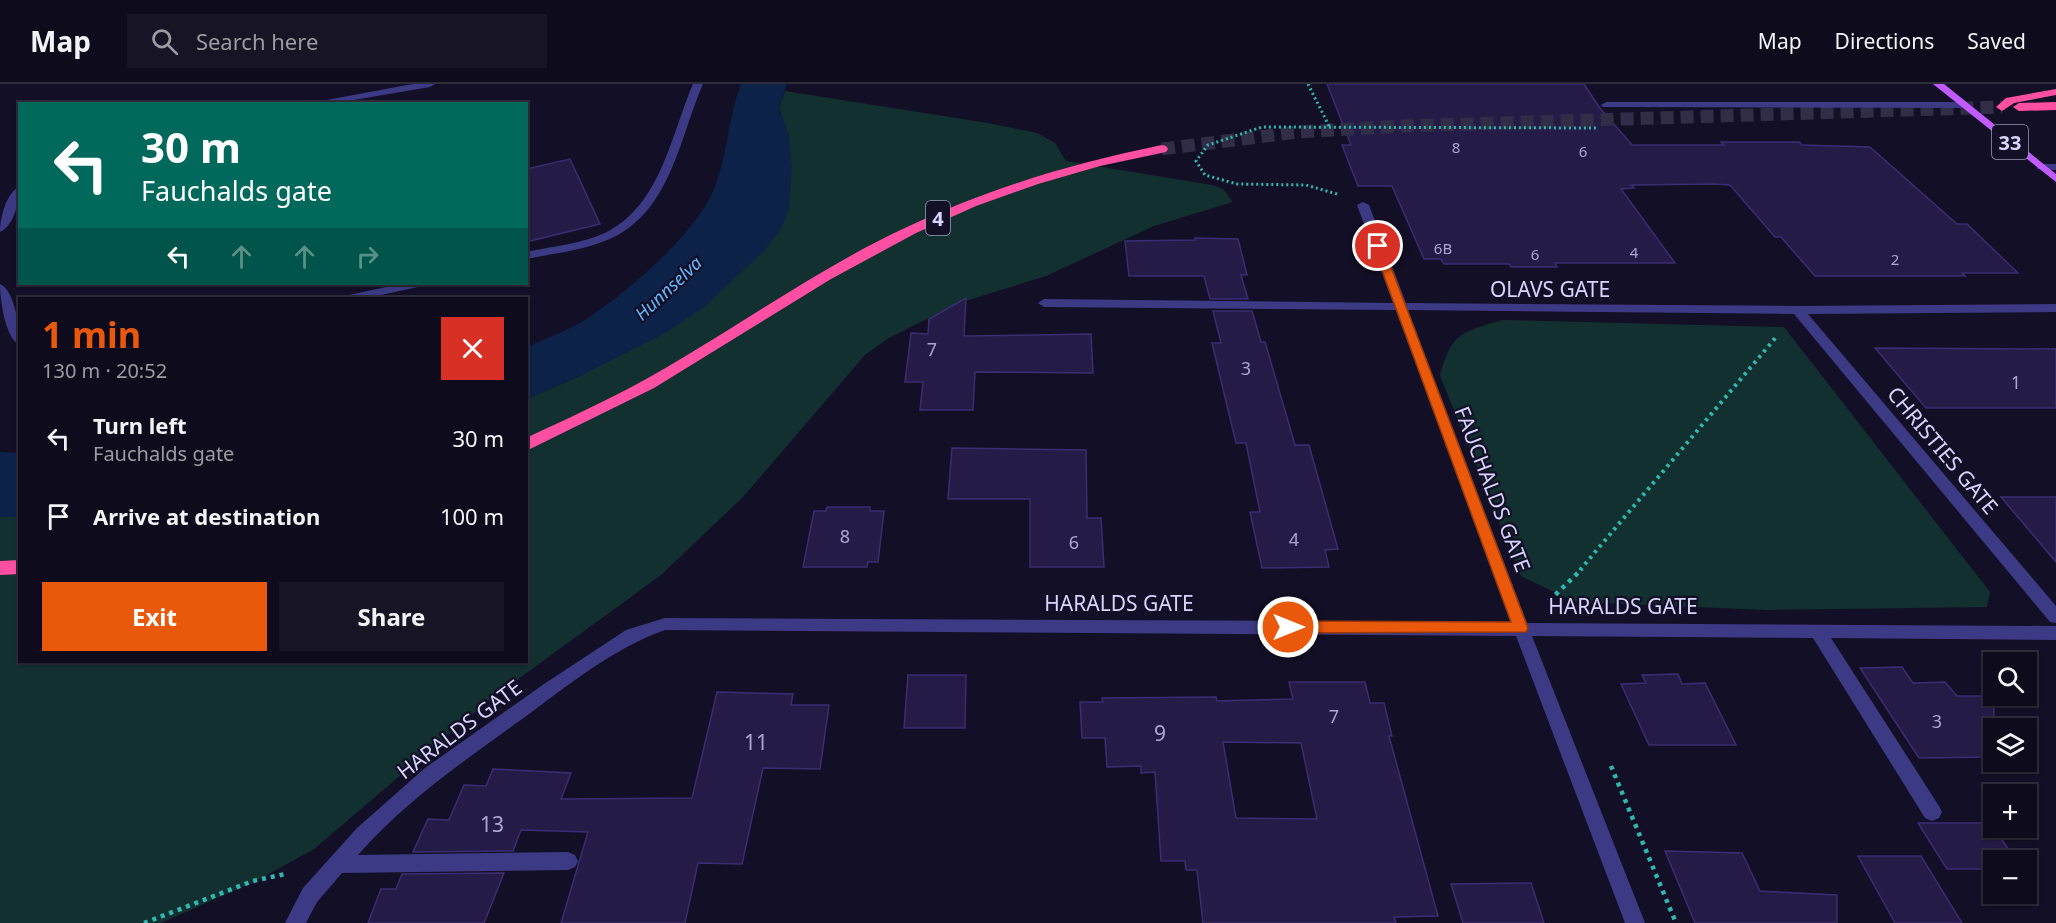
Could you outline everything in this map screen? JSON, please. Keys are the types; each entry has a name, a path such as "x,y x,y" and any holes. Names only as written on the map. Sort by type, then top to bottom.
{"highway":[{"path":"2056,92 2010,100 2002,106 2056,106"},
{"name":"4","path":"528,444 642,388 839,268 912,229 1023,184 1101,162 1162,149"},
{"path":"0,568 18,567"}],"main road":[{"name":"33","path":"1938,84 2056,179"}],"street":[{"path":"322,102 430,84"},
{"path":"528,256 610,235 634,220 658,189 687,105 698,84"},
{"path":"1606,105 1965,105"},
{"path":"2041,167 2056,167"},
{"path":"0,229 18,193"},
{"name":"FAUCHALDS GATE","path":"1363,205 1521,628 1635,923"},
{"path":"358,297 410,285"},
{"path":"0,288 18,336"},
{"name":"OLAVS GATE","path":"1044,303 1798,310 2056,308"},
{"name":"CHRISTIES GATE","path":"1798,310 2056,617"},
{"name":"HARALDS GATE","path":"295,923 310,895 364,834 441,767 632,634 665,624 695,622 2056,633"},
{"path":"1818,631 1932,812"},
{"path":"337,864 568,861"}],"path":[{"path":"1308,84 1330,128 1262,127 1208,145 1196,161 1205,175 1237,184 1306,184 1363,205"},
{"path":"1521,628 1578,573 1798,310"},
{"path":"144,923 253,881 337,864"}],"green space":[{"path":"785,91 988,123 1037,133 1055,143 1066,161 1212,185 1223,189 1233,202 1154,226 1046,276 956,304 889,338 865,355 743,497 661,575 488,701 314,849 258,880 161,923 0,923 0,517 18,517 18,663 528,663 528,399 582,375 789,138 779,107"},
{"path":"1502,320 1784,327 1990,592 1987,607 1767,610 1575,602 1521,576 1440,376 1449,351 1460,336"}],"water":[{"name":"Hunnselva","path":"741,84 787,84 779,107 789,138 792,168 789,208 782,227 764,251 703,308 667,332 582,375 528,399 528,347 578,324 602,308 640,278 693,223 715,186"},
{"path":"0,452 18,453 18,517 0,517"}],"building":[{"path":"1327,84 1584,84 1599,107 1632,145 1799,142 1802,145 1870,147 1957,224 1967,224 2018,273 1962,273 1965,276 1815,276 1781,237 1775,237 1730,185 1713,184 1631,185 1634,188 1621,189 1675,263 1555,263 1557,267 1511,267 1509,264 1444,264 1441,259 1424,259 1392,186 1358,186 1342,145 1351,145"},
{"path":"570,159 600,224 528,242 528,169"},
{"path":"1195,238 1238,239 1247,275 1241,275 1248,299 1210,299 1204,276 1129,276 1125,241 1195,240"},
{"path":"966,298 964,336 1091,334 1093,373 975,372 973,410 920,410 923,382 905,382 911,333 928,334 929,319"},
{"path":"1213,311 1252,311 1261,342 1265,342 1295,445 1309,445 1338,549 1325,550 1329,567 1262,568 1250,512 1260,512 1246,443 1236,443 1212,343 1221,343"},
{"path":"1875,348 2056,349 2056,408 1926,408"},
{"path":"952,448 1086,450 1087,518 1101,518 1104,567 1030,567 1030,499 948,499"},
{"path":"2001,497 2056,497 2056,562"},
{"path":"827,507 870,507 870,511 884,511 878,562 868,562 867,567 803,567 814,511 826,511"},
{"path":"1902,667 1913,683 1945,682 1957,696 1983,696 1983,706 1994,706 1994,718 1983,718 1983,757 1919,758 1860,668"},
{"path":"1678,674 1682,684 1705,683 1736,745 1649,745 1621,684 1646,683 1642,675"},
{"path":"908,675 966,675 965,728 904,728"},
{"path":"1289,682 1365,682 1370,703 1384,703 1392,736 1389,736 1438,916 1394,917 1396,923 1203,923 1197,870 1186,870 1185,861 1161,861 1155,772 1141,773 1141,766 1107,767 1105,738 1082,738 1080,702 1103,702 1102,698 1216,697 1217,701 1293,699","holes":["1223,742 1301,743 1317,819 1236,818"]},
{"path":"717,692 793,694 791,705 829,705 820,769 763,768 742,864 698,863 685,923 561,923 588,832 521,830 513,851 413,852 428,819 449,820 464,785 486,786 493,769 571,773 561,799 692,798"},
{"path":"1918,823 1983,823 1983,838 2001,838 2009,850 1983,850 1983,869 1947,869"},
{"path":"1665,851 1742,853 1760,891 1837,895 1837,923 1695,923"},
{"path":"1858,856 1921,856 1962,923 1895,923"},
{"path":"504,873 484,923 368,923 381,889 396,889 402,874"},
{"path":"1531,883 1544,923 1463,923 1451,884"}],"tunnel":[{"path":"1162,149 1298,132 1403,126 2002,107"}],"route":[{"path":"1288,627 1521,628 1378,246"}]}
